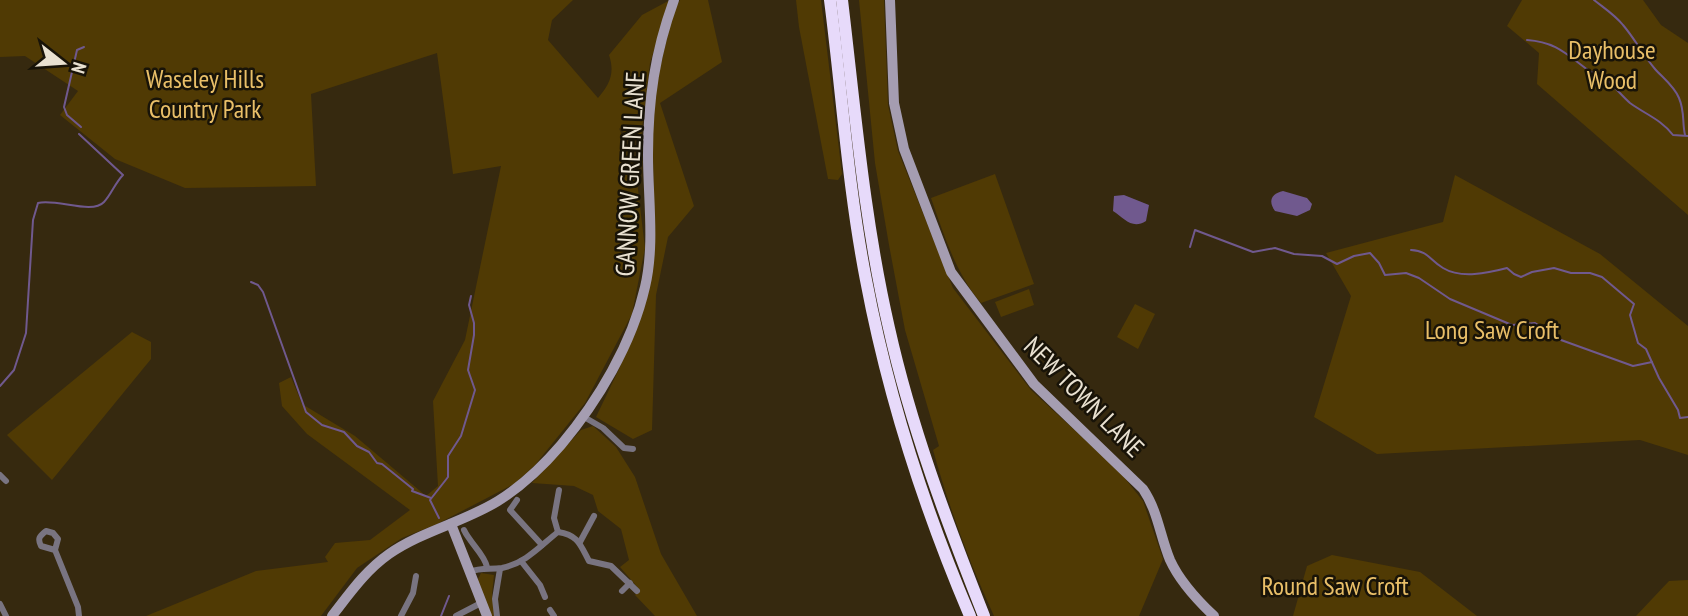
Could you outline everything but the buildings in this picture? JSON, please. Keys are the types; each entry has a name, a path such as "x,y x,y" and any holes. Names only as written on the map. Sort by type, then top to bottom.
{"highway":[{"path":"830,0 857,223 878,335 912,462 970,616"},
{"path":"842,0 876,264 889,328 929,471 984,616"}],"street":[{"name":"GANNOW GREEN LANE","path":"332,616 365,573 406,544 498,502 524,482 543,465 584,417 602,391 645,287 650,216 650,96 659,50 674,0"},
{"name":"NEW TOWN LANE","path":"890,0 894,103 904,149 951,272 1034,384 1143,489 1153,506 1175,570 1188,590 1214,616"},
{"path":"584,417 603,428 625,448 633,449"},
{"path":"0,475 6,481"},
{"path":"558,532 554,518 559,490"},
{"path":"517,500 507,511 542,545"},
{"path":"580,542 594,516"},
{"path":"451,524 487,616"},
{"path":"464,530 474,548 486,561 487,567"},
{"path":"469,572 487,567 500,569 521,561 534,554 558,532 569,534 580,542 591,562 611,566 637,591"},
{"path":"55,550 78,607 79,616"},
{"path":"521,561 540,585 545,597"},
{"path":"497,616 495,599 500,569"},
{"path":"401,616 413,593 413,581"},
{"path":"622,591 630,583"},
{"path":"456,616 481,603"},
{"path":"0,604 6,616"}],"green space":[{"name":"Waseley Hills Country Park","path":"0,0 573,0 552,20 548,40 598,98 610,78 612,67 609,55 642,15 670,0 650,63 641,137 632,139 619,128 636,173 645,248 632,314 585,403 535,465 514,484 437,524 402,538 357,568 321,616 146,616 256,571 328,562 325,557 335,543 370,540 410,510 307,434 282,406 279,383 291,377 302,404 355,436 426,496 438,486 433,401 465,340 501,166 453,174 437,53 311,94 316,186 185,188 115,159 60,115 78,91 25,56 0,57"},
{"path":"680,0 708,0 722,62 660,103 694,206 668,237 656,295 652,430 633,439 596,417 619,369 645,303 654,208 652,102 673,13"},
{"path":"796,0 821,0 842,174 838,180 828,179"},
{"path":"859,0 884,0 888,105 898,151 953,288 1031,390 1119,471 1143,501 1163,559 1139,616 994,616 968,555 939,471 933,450 939,446 905,330 875,163"},
{"name":"Dayhouse Wood","path":"1522,0 1643,0 1661,25 1688,43 1688,215 1537,84 1539,53 1507,26"},
{"path":"995,174 1034,284 981,303 957,266 931,198"},
{"name":"Long Saw Croft","path":"1455,175 1600,254 1688,326 1688,455 1640,440 1377,454 1314,417 1351,296 1326,253 1443,222"},
{"path":"1029,289 1034,305 1001,317 995,302"},
{"path":"1135,304 1155,314 1138,349 1117,337"},
{"path":"132,332 151,342 151,359 52,480 7,435"},
{"path":"593,426 616,447 635,477 661,554 697,616 655,616 635,595 639,589 620,567 629,560 621,529 598,511 593,495 574,486 532,483 581,430"},
{"name":"Round Saw Croft","path":"1332,555 1420,572 1477,616 1293,616 1307,566"},
{"path":"481,573 494,575 492,594 496,616 490,616 477,581"},
{"path":"1688,580 1688,616 1636,616 1669,581"}],"shaded area":[{"path":"1283,191 1307,198 1312,204 1310,210 1297,216 1275,211 1272,198"},
{"path":"1124,195 1149,205 1146,221 1132,224 1113,211 1114,196"}],"waterway":[{"path":"1594,0 1620,21 1674,90 1682,108 1685,135"},
{"path":"1527,40 1546,43 1560,50 1588,70 1605,78 1630,103 1659,121 1673,135 1688,136"},
{"path":"81,127 67,115 64,107 77,50 84,47"},
{"path":"0,386 14,370 26,333 33,220 38,203 98,206 104,202 123,175 79,134"},
{"path":"1190,247 1195,230 1253,252 1275,248 1294,254 1322,256 1337,264 1354,256 1370,253 1385,275 1406,273 1419,278 1450,299 1512,325 1535,323 1561,340 1633,366 1652,362"},
{"path":"1411,250 1422,252 1443,268 1458,273 1483,273 1507,268 1521,277 1554,268 1602,277 1634,304 1630,315 1638,343 1646,349 1680,418 1688,417"},
{"path":"251,282 258,285 263,292 306,412 322,425 344,432 357,446 369,452 377,463 382,464 413,489 412,491 431,498"},
{"path":"439,518 430,500 448,477 448,456 461,436 475,390 468,370 474,335 469,305 471,296"},
{"path":"441,616 449,596"}]}
